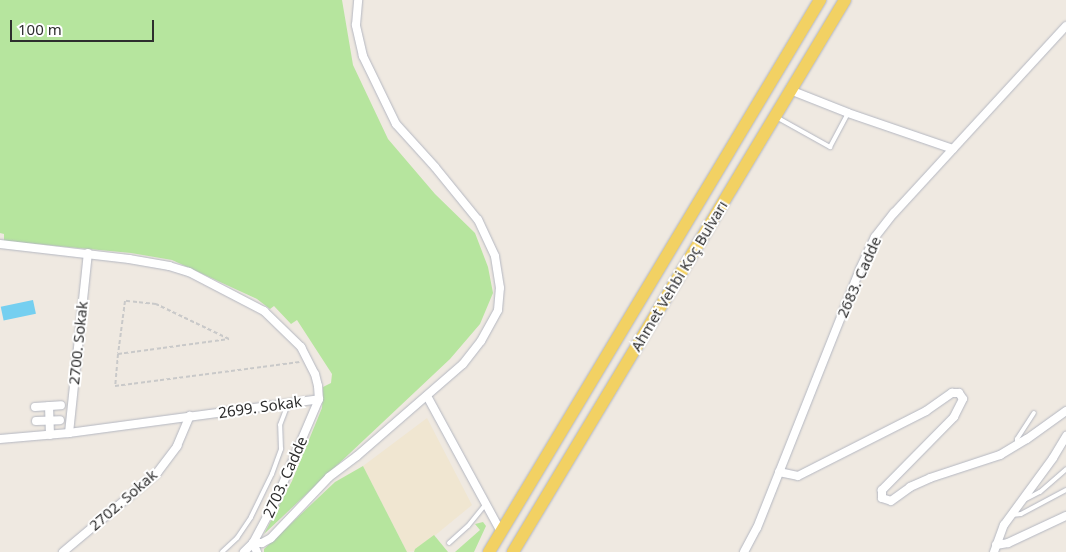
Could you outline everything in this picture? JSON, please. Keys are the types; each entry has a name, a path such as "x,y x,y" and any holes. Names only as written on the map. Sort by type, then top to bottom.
{"main road":[{"name":"Ahmet Vehbi Koç Bulvarı","path":"489,552 500,530 617,341 820,0"},
{"name":"Ahmet Vehbi Koç Bulvarı","path":"513,552 844,0"}],"street":[{"path":"257,552 254,543 271,538 329,477 357,456 463,364 480,341 498,310 500,288 495,256 478,220 396,124 363,56 356,25 358,0"},
{"name":"2683. Cadde","path":"744,552 756,528 875,237 894,213 1066,26"},
{"path":"790,90 848,113 953,149"},
{"name":"2699. Sokak","path":"0,244 169,266 209,281 264,312 289,334 309,360 318,386 319,399 69,432 0,439"},
{"name":"2700. Sokak","path":"69,432 88,254"},
{"path":"779,472 798,476 926,411 954,392 961,394 963,399 954,417 884,487 881,495 885,500 891,501 910,487 930,478 1000,455 1066,411"},
{"path":"427,396 500,530"},
{"name":"2703. Cadde","path":"244,552 254,543 295,458 319,399"},
{"path":"35,407 61,405"},
{"path":"49,406 50,434"},
{"name":"2702. Sokak","path":"63,552 157,473 177,446 190,416"},
{"path":"36,421 60,420"},
{"path":"995,548 1010,515 1053,458 1066,436"},
{"path":"995,548 1066,516"}],"lane":[{"path":"775,116 830,147 848,113"},
{"path":"222,552 237,538 251,517 272,474 281,449 280,425 289,403"},
{"path":"1017,445 1017,439 1034,414"},
{"path":"1019,502 1040,492 1066,469"},
{"path":"1010,515 1021,514 1066,490"},
{"path":"449,542 468,526 486,504"}],"path":[{"path":"118,354 229,339 156,304 125,302 118,354 115,386 309,360"}],"shaded area":[{"path":"427,418 472,505 416,551 407,552 363,466"}],"green space":[{"path":"0,0 342,0 353,65 388,139 435,194 475,233 488,267 493,293 480,324 450,359 264,534 292,481 322,408 323,387 331,383 332,374 297,320 291,324 274,306 270,309 257,299 172,260 131,253 4,241 4,234 0,233"},
{"path":"363,466 407,552 264,552 264,549 335,482"},
{"path":"483,522 486,526 474,552 455,552 480,530 475,524"},
{"path":"434,535 448,552 414,552 415,549"}],"water":[{"path":"33,300 36,314 4,321 1,307"}]}
